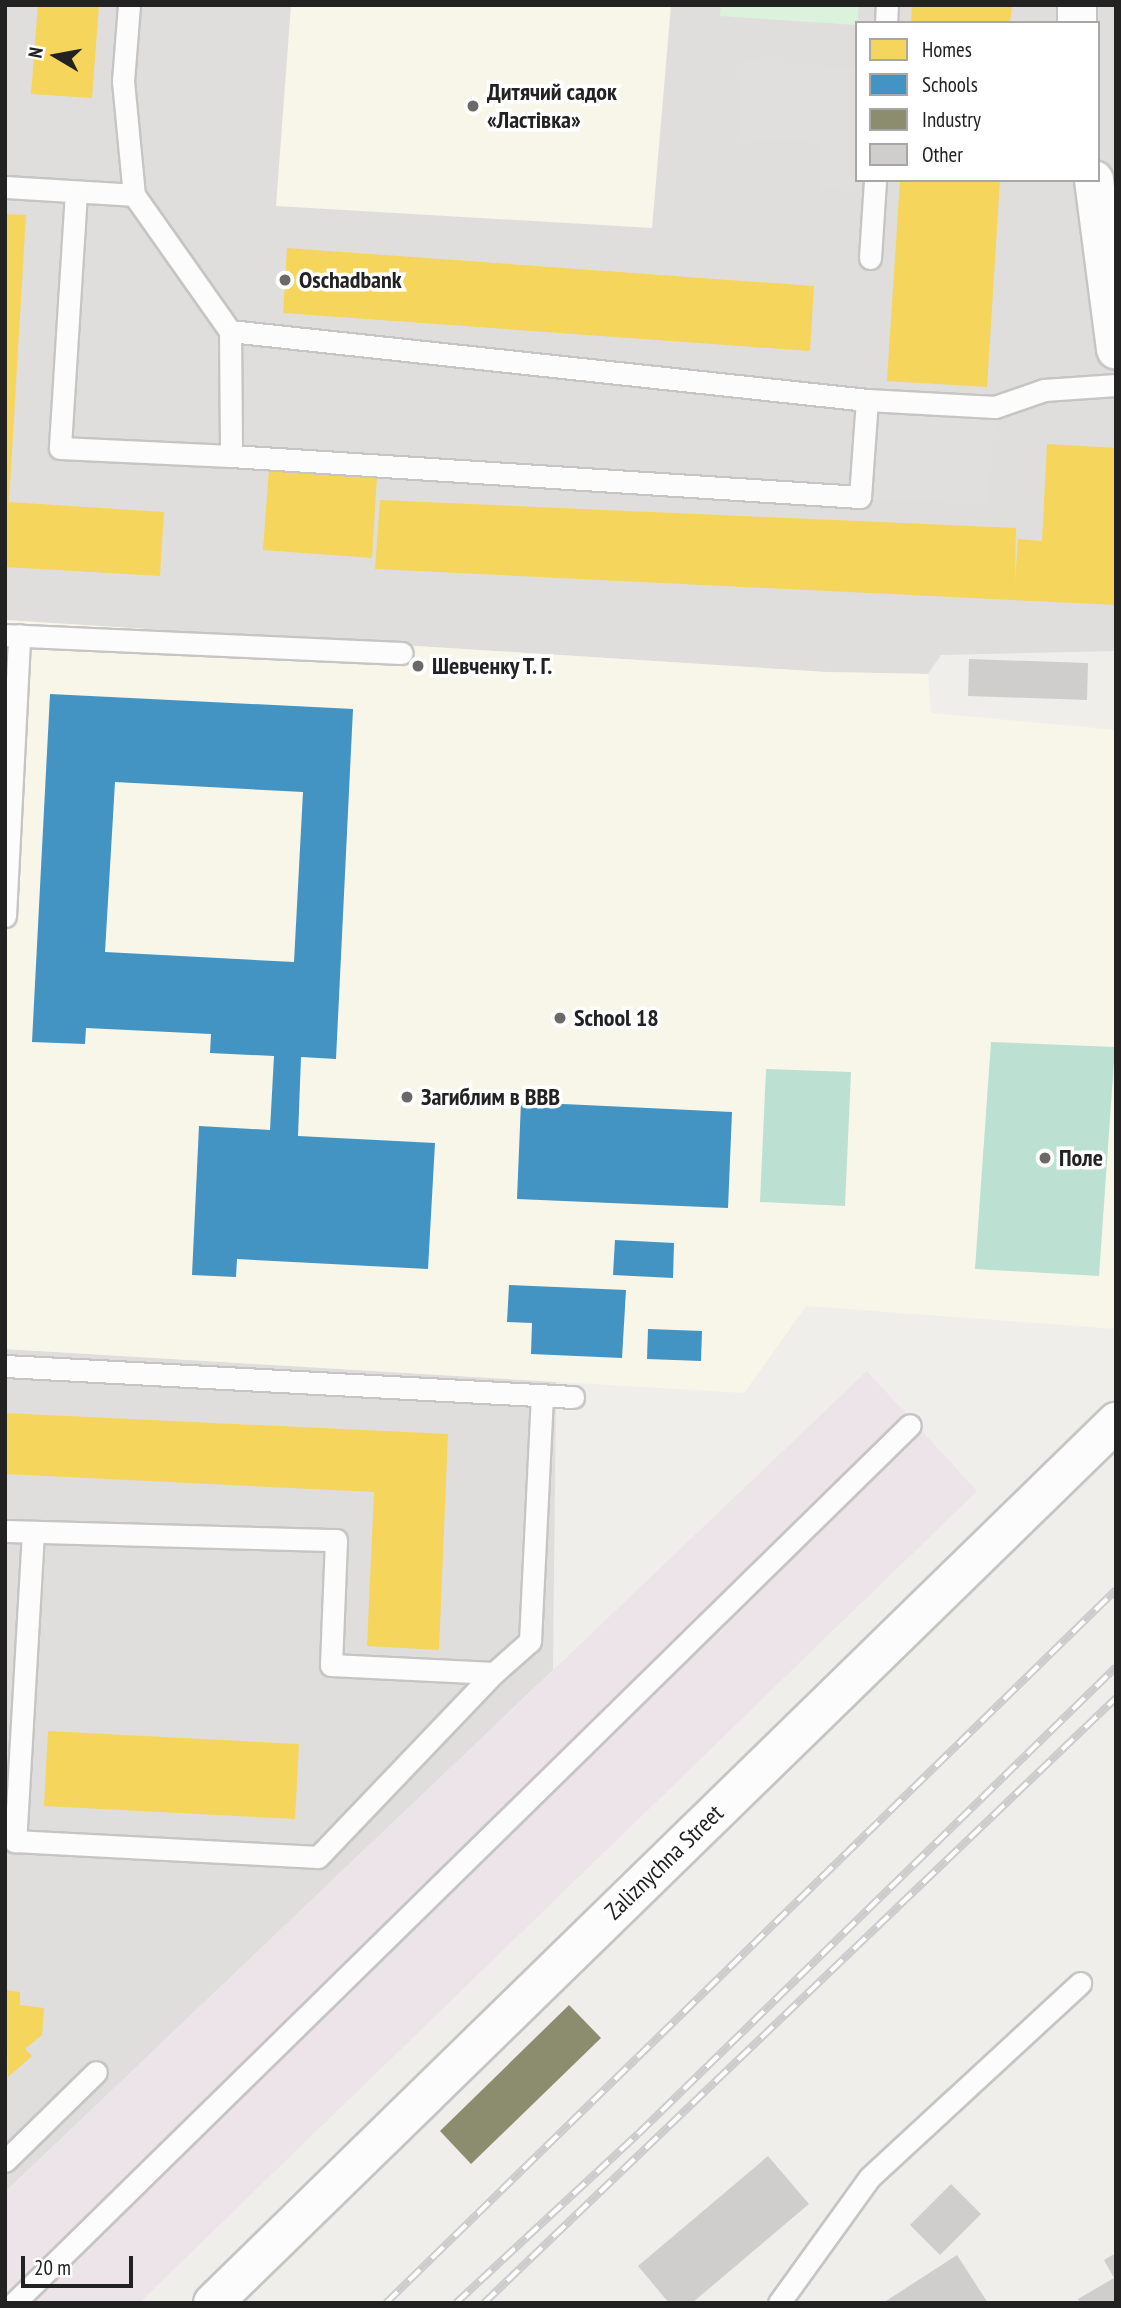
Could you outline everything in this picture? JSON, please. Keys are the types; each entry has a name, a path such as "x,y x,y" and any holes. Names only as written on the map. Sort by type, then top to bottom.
{"street":[{"path":"1094,182 1116,350"},
{"name":"Zaliznychna Street","path":"213,2303 1116,1422"}],"lane":[{"path":"129,5 123,81 134,195 230,331 231,456"},
{"path":"870,258 875,182"},
{"path":"5,187 134,195"},
{"path":"76,192 60,448 231,456 860,497 867,400"},
{"path":"230,331 867,400 995,407 1044,390 1116,385"},
{"path":"5,916 12,635 402,653"},
{"path":"5,1366 573,1397"},
{"path":"33,1532 15,1841 318,1857 494,1673 530,1641 542,1395"},
{"path":"14,2303 910,1425"},
{"path":"5,1531 337,1540 331,1665 494,1673"},
{"path":"779,2303 870,2177 1080,1983"},
{"path":"5,2161 96,2072"}],"shaded area":[{"path":"5,5 1116,5 1116,651 941,655 928,674 826,672 5,620"},
{"name":"Дитячий садок «Ластівка»","path":"291,5 671,5 652,228 276,206"},
{"path":"744,61 855,68 855,182 874,182 873,192 819,189 821,143 737,137"},
{"path":"867,400 995,407 988,505 860,497"},
{"name":"School 18","path":"5,620 826,672 928,674 931,713 1116,730 1116,1329 806,1306 744,1393 5,1349"},
{"path":"5,1349 556,1382 553,1670 5,2192"},
{"path":"867,1371 977,1491 139,2303 12,2303 5,2295 5,2192"}],"green space":[{"path":"721,5 859,5 855,25 720,16"},
{"name":"Поле","path":"991,1042 1115,1047 1099,1276 975,1269"},
{"path":"766,1069 851,1072 845,1206 760,1202"}],"building: Homes":[{"path":"38,5 99,5 92,98 31,94"},
{"path":"912,5 1012,5 1010,21 911,21"},
{"path":"900,182 1000,182 987,387 887,381"},
{"path":"5,214 26,215 9,502 164,512 160,576 5,567"},
{"path":"287,248 814,286 810,351 283,313"},
{"path":"1047,444 1116,448 1116,605 375,569 380,500 1016,528 1015,583 1018,539 1042,541"},
{"path":"269,468 377,476 372,558 263,550"},
{"path":"5,1413 448,1434 439,1650 367,1646 374,1492 5,1474"},
{"path":"48,1731 299,1744 295,1819 44,1806"},
{"path":"5,1990 20,1992 20,2005 44,2008 42,2035 25,2049 32,2056 8,2077"}],"building: Schools":[{"path":"50,694 353,709 336,1059 301,1057 298,1136 435,1143 428,1269 237,1259 236,1277 192,1275 199,1126 270,1130 274,1056 210,1053 211,1034 86,1028 85,1044 32,1042","holes":["115,782 303,792 294,962 105,952"]},
{"path":"521,1102 732,1112 728,1208 517,1199"},
{"path":"615,1240 674,1243 673,1278 613,1275"},
{"path":"509,1285 626,1290 622,1358 531,1354 532,1323 507,1322"},
{"path":"648,1329 702,1331 701,1361 647,1359"}],"building: Industry":[{"path":"569,2005 601,2038 471,2164 440,2131"}],"building: Other":[{"path":"969,659 1088,663 1087,700 968,696"},
{"path":"768,2156 809,2204 692,2303 669,2303 638,2266"},
{"path":"951,2184 981,2214 940,2255 910,2225"},
{"path":"1116,2253 1116,2303 1080,2303 1078,2299 1114,2278 1104,2260"},
{"path":"957,2255 988,2303 886,2301"}],"railway":[{"path":"386,2303 1116,1590"},
{"path":"456,2303 638,2134 1116,1667"},
{"path":"484,2303 1116,1698"}],"place":[{"name":"Дитячий садок «Ластівка»","path":"473,106"},
{"name":"Oschadbank","path":"285,280"},
{"name":"Шевченку Т. Г.","path":"418,666"},
{"name":"School 18","path":"560,1018"},
{"name":"Загиблим в ВВВ","path":"407,1097"},
{"name":"Поле","path":"1045,1158"}]}
